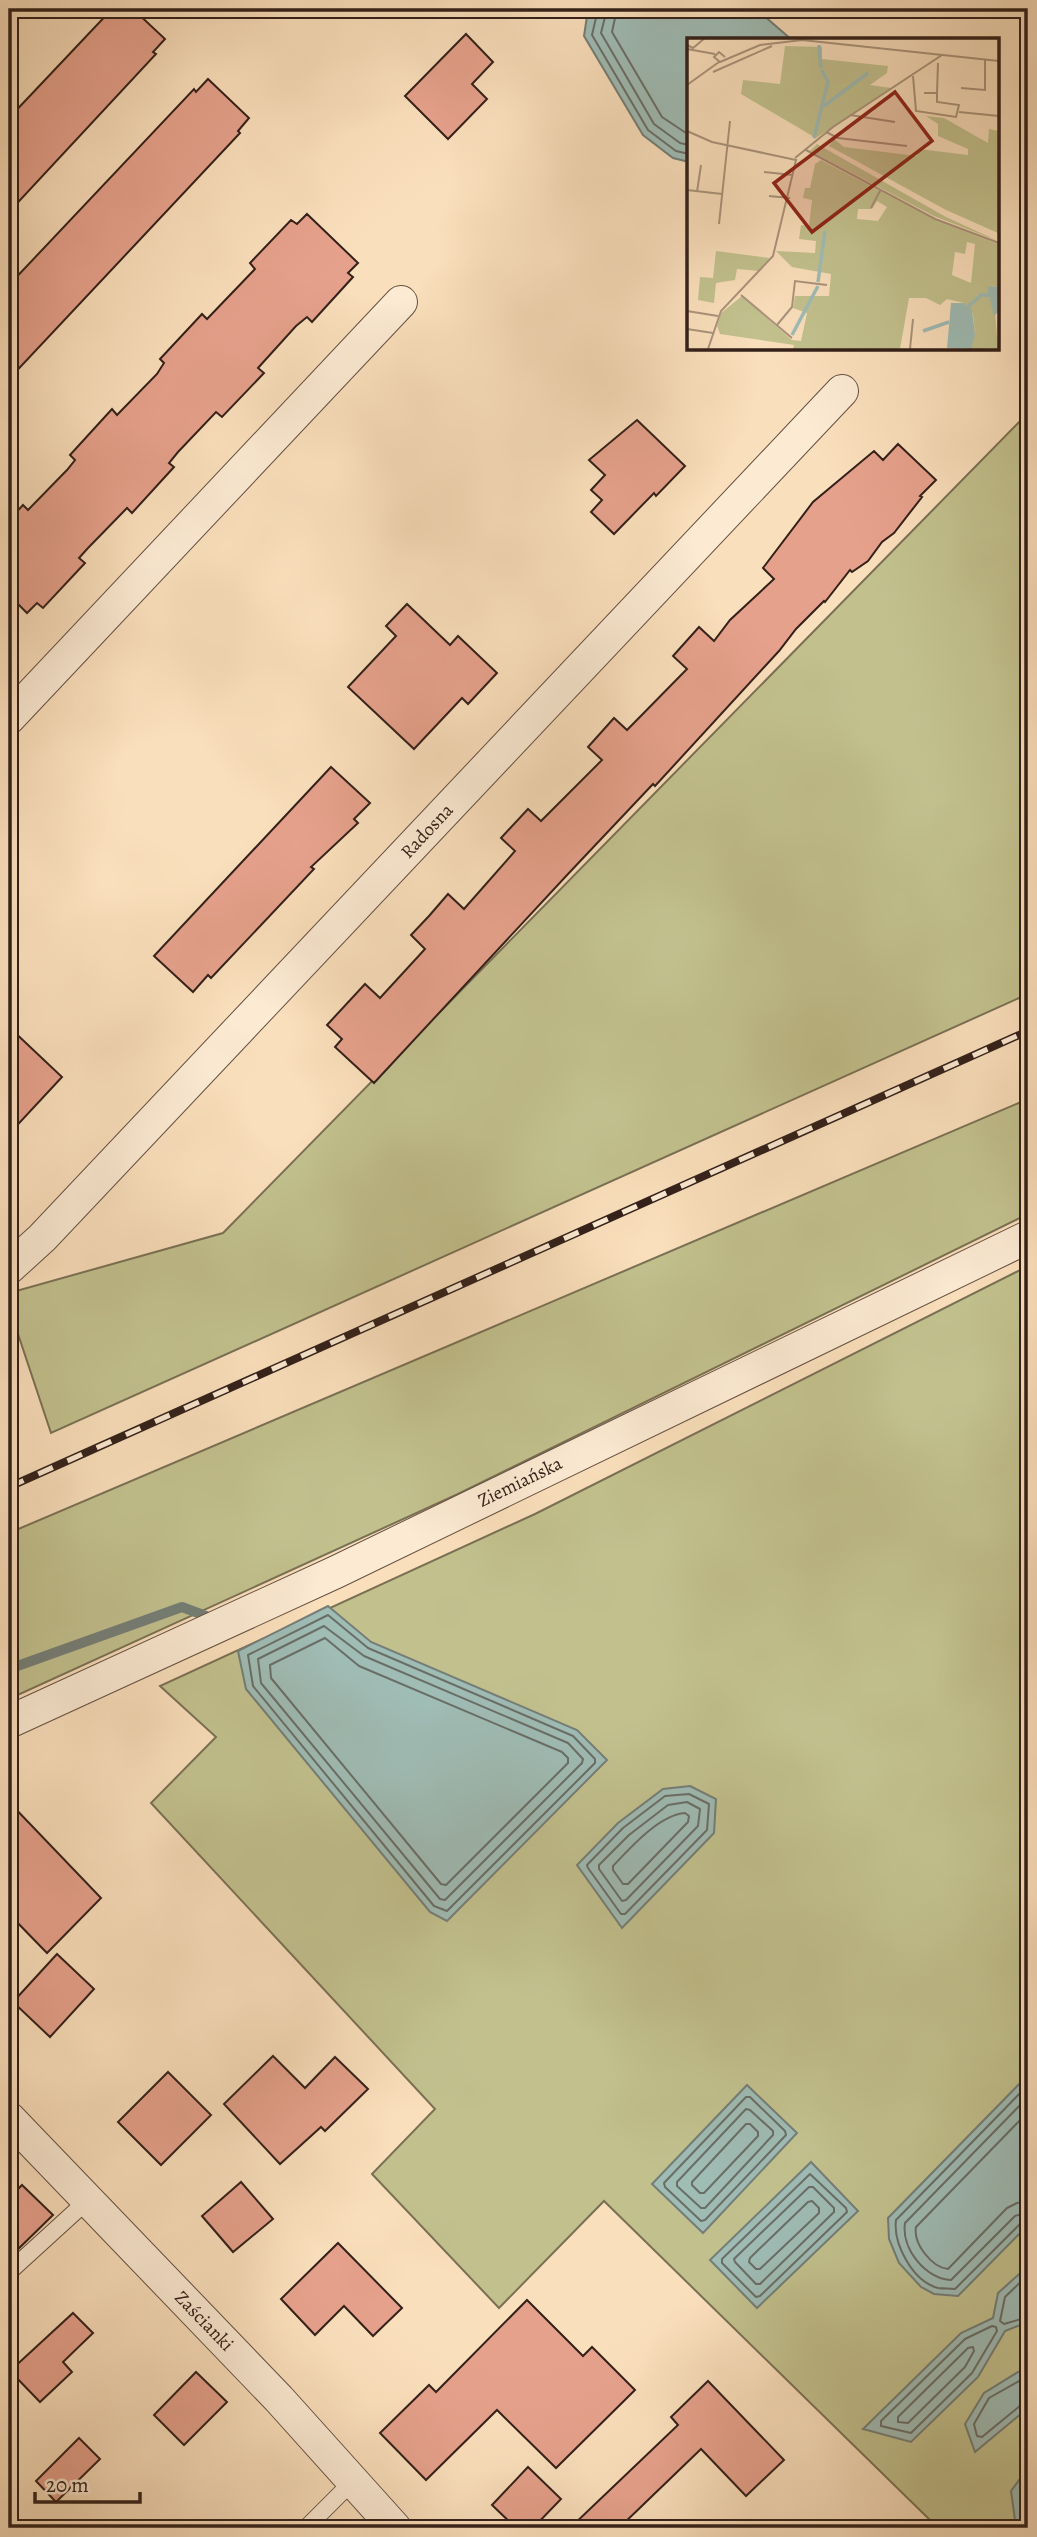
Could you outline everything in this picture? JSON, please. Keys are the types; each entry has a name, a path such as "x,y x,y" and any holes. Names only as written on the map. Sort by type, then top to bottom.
{"street":[{"path":"9,719 401,302"},
{"name":"Radosna","path":"9,1268 42,1238 842,391"},
{"name":"Ziemiańska","path":"9,1722 337,1572 1028,1237"},
{"name":"Zaścianki","path":"9,2118 279,2399 395,2528"}],"lane":[{"path":"9,2272 88,2200"},
{"path":"306,2528 353,2481"}],"shaded area":[{"path":"1028,413 1028,994 51,1433 9,1307 9,1293 223,1233"},
{"path":"1028,1099 1028,1214 458,1494 9,1699 9,1533"},
{"path":"1028,1266 1028,2528 921,2528 929,2519 604,2201 499,2308 372,2174 435,2109 151,1803 216,1737 160,1686 535,1514"}],"water":[{"path":"593,9 756,9 790,38 687,38 687,162 673,158 643,135 584,36 587,16"},
{"path":"328,1606 371,1642 577,1730 607,1760 447,1921 430,1912 246,1689 238,1651"},
{"path":"690,1786 716,1799 714,1833 622,1928 577,1865 618,1823 663,1789"},
{"path":"1028,2075 1028,2225 958,2296 934,2294 921,2287 899,2263 889,2239 888,2218"},
{"path":"747,2085 797,2133 703,2233 652,2184"},
{"path":"811,2162 858,2211 757,2308 710,2260"},
{"path":"1028,2266 1028,2322 1005,2331 978,2377 911,2442 863,2429 961,2333 993,2318 998,2293"},
{"path":"1028,2369 1028,2408 975,2452 965,2424 984,2393 1018,2372"},
{"path":"1028,2468 1028,2528 1010,2528 1015,2520 1011,2491"}],"building":[{"path":"112,9 133,9 165,39 153,52 156,54 9,212 9,118"},
{"path":"466,34 493,62 472,84 487,99 448,139 405,96"},
{"path":"208,79 249,118 238,131 240,133 9,379 9,285 194,89 196,92"},
{"path":"307,214 358,263 348,273 353,277 312,322 307,317 296,326 258,368 264,373 222,417 216,412 178,452 169,463 174,467 132,513 127,508 88,548 79,558 85,563 43,608 37,603 27,613 9,595 9,520 23,505 28,510 67,470 75,460 70,455 112,409 117,415 157,374 164,363 160,359 202,314 207,319 255,269 250,263 291,220 297,224"},
{"path":"637,420 685,466 614,534 591,512 602,500 591,490 605,475 589,460"},
{"path":"898,444 936,480 920,496 922,497 894,533 882,542 868,561 852,572 850,570 825,602 796,629 655,786 653,784 374,1083 335,1047 342,1039 327,1025 365,984 380,998 425,949 411,935 448,894 464,909 515,851 501,838 528,809 541,821 602,760 588,747 614,718 627,730 687,669 673,656 699,627 714,641 730,620 774,579 763,568 813,502 874,451 883,460"},
{"path":"407,604 450,645 458,636 497,673 468,704 462,698 414,749 348,687 396,636 386,626"},
{"path":"331,767 370,803 354,819 358,823 311,867 314,869 211,978 208,975 193,992 154,956"},
{"path":"9,1027 62,1077 9,1134"},
{"path":"9,1802 101,1898 47,1953 9,1914"},
{"path":"57,1954 94,1989 50,2037 13,2002"},
{"path":"273,2056 305,2088 335,2057 368,2089 325,2131 321,2127 280,2164 224,2104"},
{"path":"168,2072 211,2115 161,2165 118,2122"},
{"path":"241,2182 273,2219 233,2252 202,2216"},
{"path":"22,2185 53,2215 9,2258 9,2198"},
{"path":"338,2243 402,2308 373,2336 344,2306 315,2335 281,2299"},
{"path":"527,2300 583,2356 592,2347 635,2390 556,2468 497,2410 426,2480 380,2433 429,2385 436,2392"},
{"path":"73,2313 93,2333 63,2362 72,2372 40,2402 10,2371"},
{"path":"196,2372 227,2402 184,2445 154,2415"},
{"path":"708,2381 784,2460 746,2496 701,2449 619,2528 570,2528 678,2425 671,2417"},
{"path":"79,2438 100,2459 56,2502 36,2481"},
{"path":"528,2467 561,2499 533,2528 516,2528 492,2505"}],"waterway":[{"path":"9,1669 182,1607 206,1616"}],"railway":[{"path":"9,1487 1028,1031"}]}
